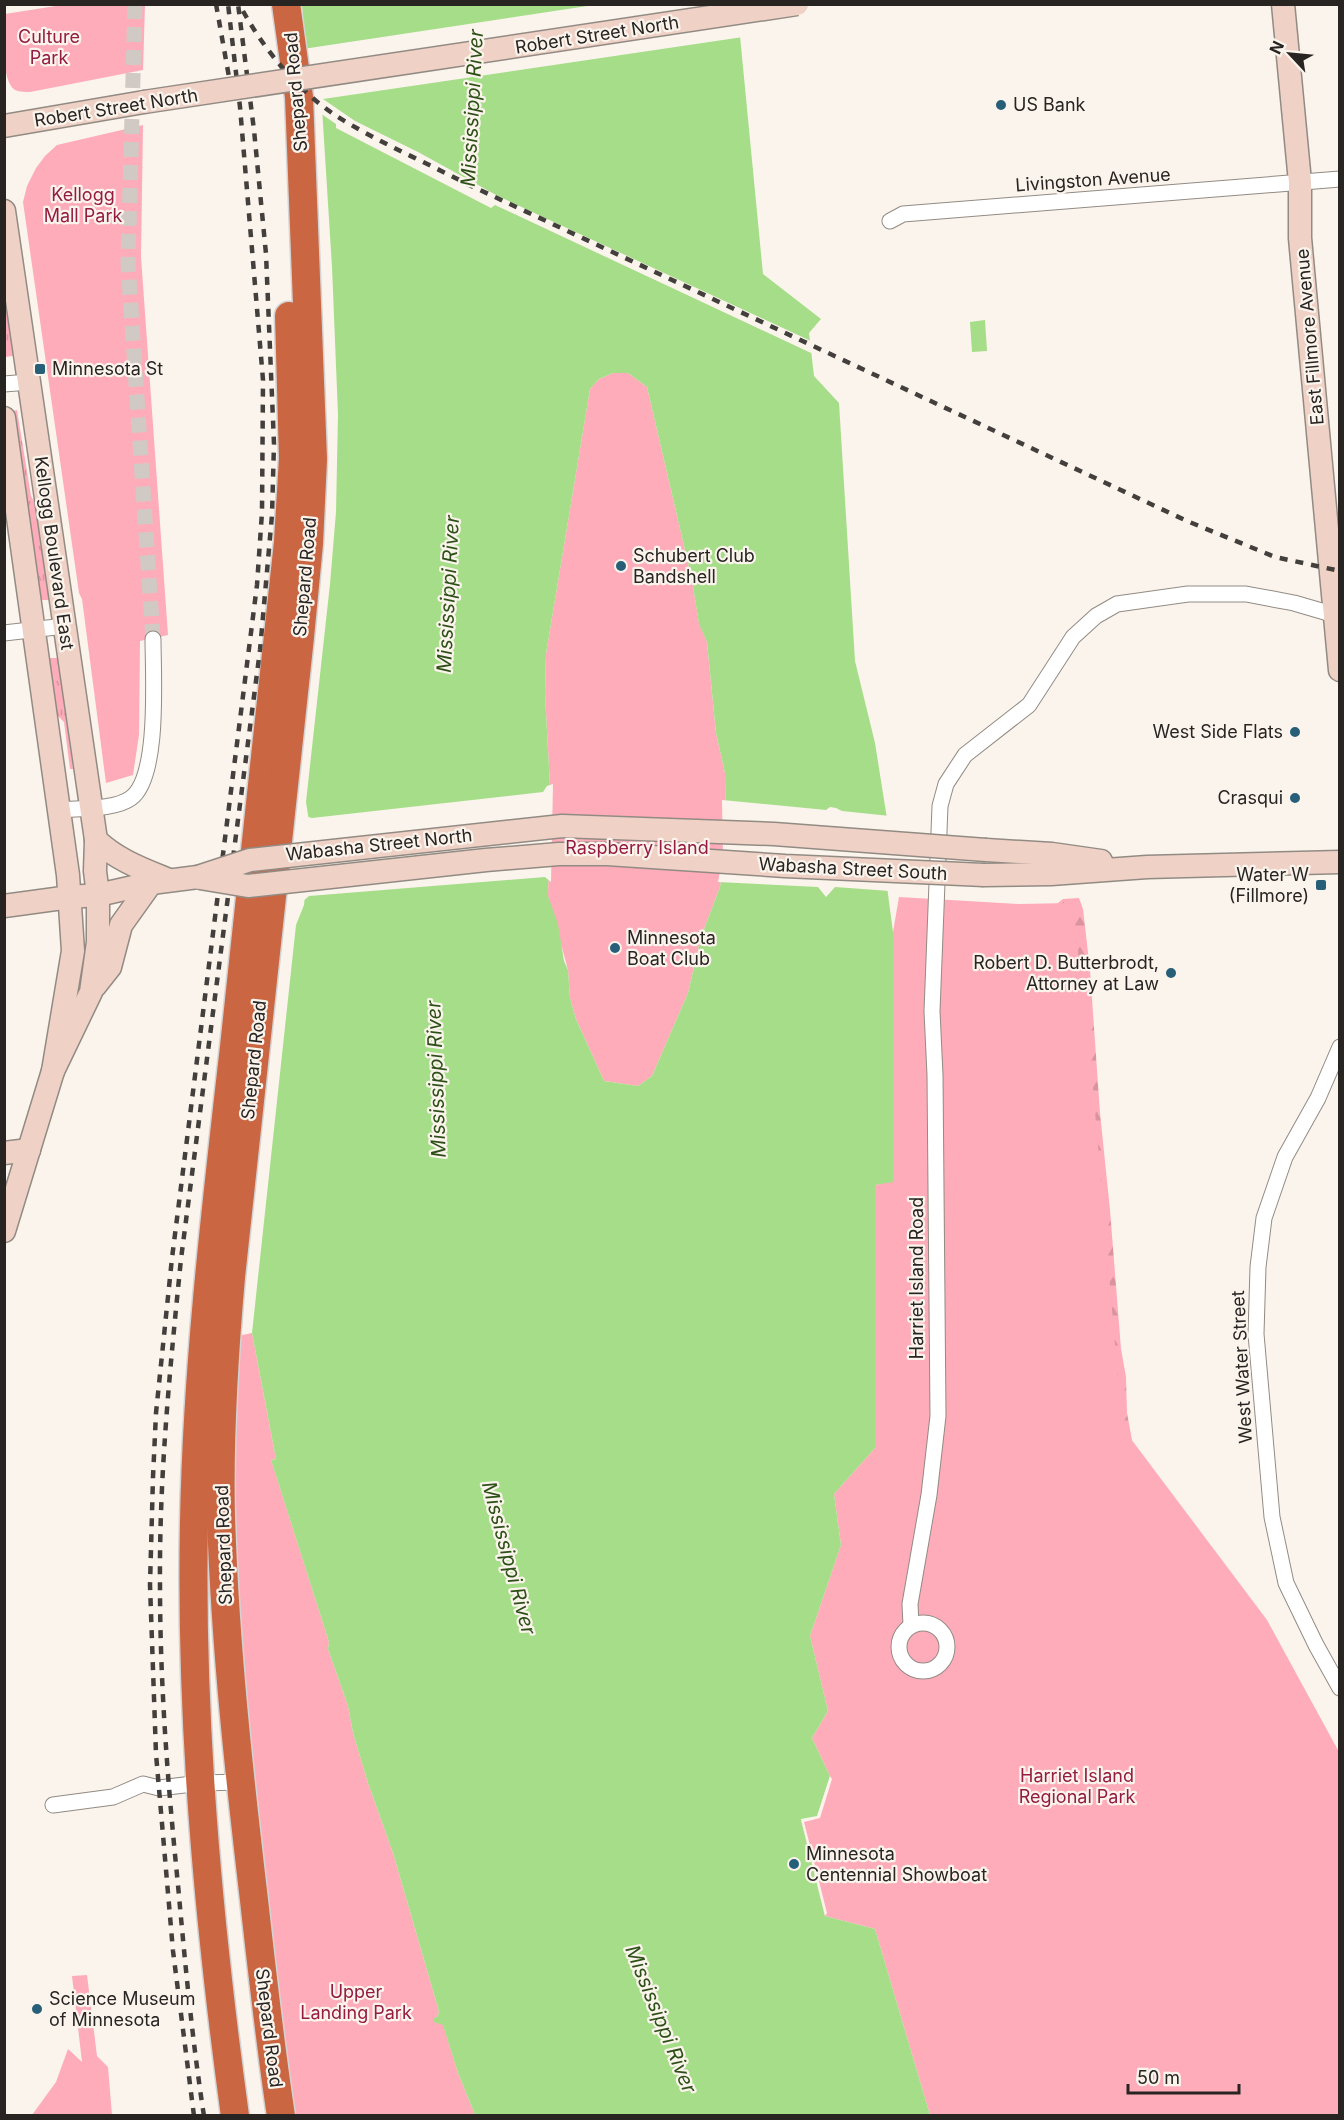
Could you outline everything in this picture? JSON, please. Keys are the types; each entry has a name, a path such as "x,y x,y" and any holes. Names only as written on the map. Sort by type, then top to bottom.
{"highway":[{"name":"Shepard Road","path":"235,2115 217,1975 201,1783 194,1647 194,1574 197,1448 205,1322 288,542 293,458 281,98 269,4"},
{"name":"Shepard Road","path":"281,2115 241,1782 224,1582 221,1516 223,1389 231,1277 302,626 314,459 300,97 286,4"}],"main road":[{"name":"Robert Street North","path":"4,126 144,102 797,4"},
{"name":"East Fillmore Avenue","path":"1283,4 1300,182 1300,238 1340,670"},
{"name":"Kellogg Boulevard East","path":"4,211 96,840 98,942 91,992"},
{"name":"Kellogg Boulevard East","path":"4,418 70,897 73,951 53,1071"},
{"name":"Wabasha Street North","path":"4,906 98,895 160,882 198,878 250,860 562,826"},
{"name":"Wabasha Street South","path":"562,826 774,834 1052,854 1147,867"},
{"path":"4,1231 53,1071 91,992 110,967 121,925 160,882 126,863 96,840"},
{"name":"Wabasha Street North","path":"198,878 248,886 559,854"},
{"name":"Wabasha Street South","path":"559,854 607,854 785,866 984,875 1051,874 1147,867 1340,862"},
{"path":"4,1153 29,1150"}],"street":[{"name":"Livingston Avenue","path":"890,221 903,214 1340,179"},
{"path":"4,384 29,382"},
{"name":"Harriet Island Road","path":"911,1625 910,1604 929,1495 938,1416 935,1075 932,1011 940,806 946,784 965,755 1029,705 1065,647 1083,627 1096,616 1117,604 1188,594 1246,594 1294,603 1335,615"},
{"path":"4,633 65,626"},
{"path":"59,810 115,805 131,798 144,783 152,740 153,639"},
{"name":"West Water Street","path":"1340,1047 1318,1098 1285,1157 1264,1218 1258,1267 1256,1334 1272,1517 1286,1583 1316,1646 1340,1688"},
{"path":"53,1805 113,1797 143,1784 159,1788 201,1783 241,1782"}],"green space":[{"name":"Culture Park","path":"62,5 145,5 143,70 30,92 15,90 10,85 5,66 5,14"},
{"name":"Kellogg Mall Park","path":"143,125 141,257 168,635 140,641 139,735 133,775 106,783 82,599 79,593 23,202 27,186 36,168 57,145"},
{"path":"4,286 17,355 6,357 4,350"},
{"name":"Raspberry Island","path":"613,373 628,373 647,387 692,580 699,623 707,642 716,733 725,773 726,855 720,887 701,937 688,993 652,1076 638,1086 604,1081 576,1019 570,998 568,970 548,896 550,786 545,694 546,654 590,389 599,379"},
{"path":"17,410 31,496 41,514 53,600 41,600 13,411"},
{"path":"49,658 60,658 73,769 70,769 64,722 57,715"},
{"name":"Harriet Island Regional Park","path":"899,897 1019,904 1072,903 1089,1041 1122,1427 1267,1620 1339,1752 1339,2115 930,2115 875,1929 825,1916 801,1819 817,1816 830,1776 812,1738 828,1711 810,1636 841,1545 834,1494 875,1448 875,1185 893,1181 893,932"},
{"path":"1079,898 1083,909 1090,970 1121,1349 1132,1440 1105,1445 1053,907 1063,899"},
{"name":"Upper Landing Park","path":"252,1333 276,1459 271,1460 329,1642 328,1649 348,1706 353,1733 368,1783 393,1853 438,2008 439,2013 436,2018 443,2024 458,2073 475,2115 291,2115 232,1574 233,1337"},
{"path":"87,1975 97,2056 108,2067 112,2115 32,2115 56,2082 68,2049 82,2062 72,1976"}],"water":[{"name":"Mississippi River","path":"309,4 737,5 763,274 821,319 809,333 814,376 839,403 855,661 875,743 888,825 886,879 893,932 893,1182 875,1185 875,1448 834,1494 841,1545 810,1636 828,1711 812,1738 830,1776 817,1817 801,1820 825,1916 875,1929 930,2115 475,2115 458,2073 443,2025 434,2022 433,2018 436,2018 439,2013 438,2008 393,1853 353,1733 348,1706 328,1649 329,1642 271,1460 276,1459 252,1333 296,925 304,905 311,834 306,802 336,512 338,415 332,267 319,60 307,61 302,6","holes":["613,373 628,373 647,387 692,580 699,624 707,642 716,733 725,773 726,855 720,887 701,937 688,993 652,1076 638,1086 604,1081 576,1019 570,998 568,970 564,961 558,924 548,896 550,786 545,694 546,654 590,389 599,379"]},
{"path":"985,320 987,351 972,352 970,322"}],"pier":[{"path":"740,4 743,37 323,99 355,121 418,152 498,196 813,342 814,348 811,353 495,205 491,208 336,128 336,124 320,113 316,63 308,64 303,49 594,5"},
{"path":"553,784 551,882 545,877 309,896 301,903 308,835 305,816 312,818 543,792 547,786"},
{"path":"722,800 826,810 830,807 842,811 890,816 890,891 835,887 826,897 818,887 718,882 723,855"},
{"path":"830,1776 832,1779 820,1818 804,1822 827,1913 825,1916 801,1819 817,1816"}],"tunnel":[{"path":"135,4 128,263 153,639"}],"railway":[{"path":"216,4 229,77"},
{"path":"194,2116 173,1951 156,1754 150,1585 156,1413 172,1258 257,585 262,512 263,380 240,107 228,4"},
{"path":"204,2116 189,2000 168,1773 161,1661 160,1545 166,1422 181,1259 260,650 272,515 274,444 266,254 254,130 238,4"},
{"path":"243,11 272,56 310,96 338,117 385,143 465,183 1187,521 1275,557 1340,571"}],"place":[{"name":"US Bank","path":"1001,105"},
{"name":"Minnesota St","path":"40,369"},
{"name":"Schubert Club Bandshell","path":"621,566"},
{"name":"West Side Flats","path":"1295,732"},
{"name":"Crasqui","path":"1295,798"},
{"name":"Water W (Fillmore)","path":"1321,885"},
{"name":"Minnesota Boat Club","path":"615,948"},
{"name":"Robert D. Butterbrodt, Attorney at Law","path":"1171,973"},
{"name":"Minnesota Centennial Showboat","path":"794,1864"},
{"name":"Science Museum of Minnesota","path":"37,2009"}]}
